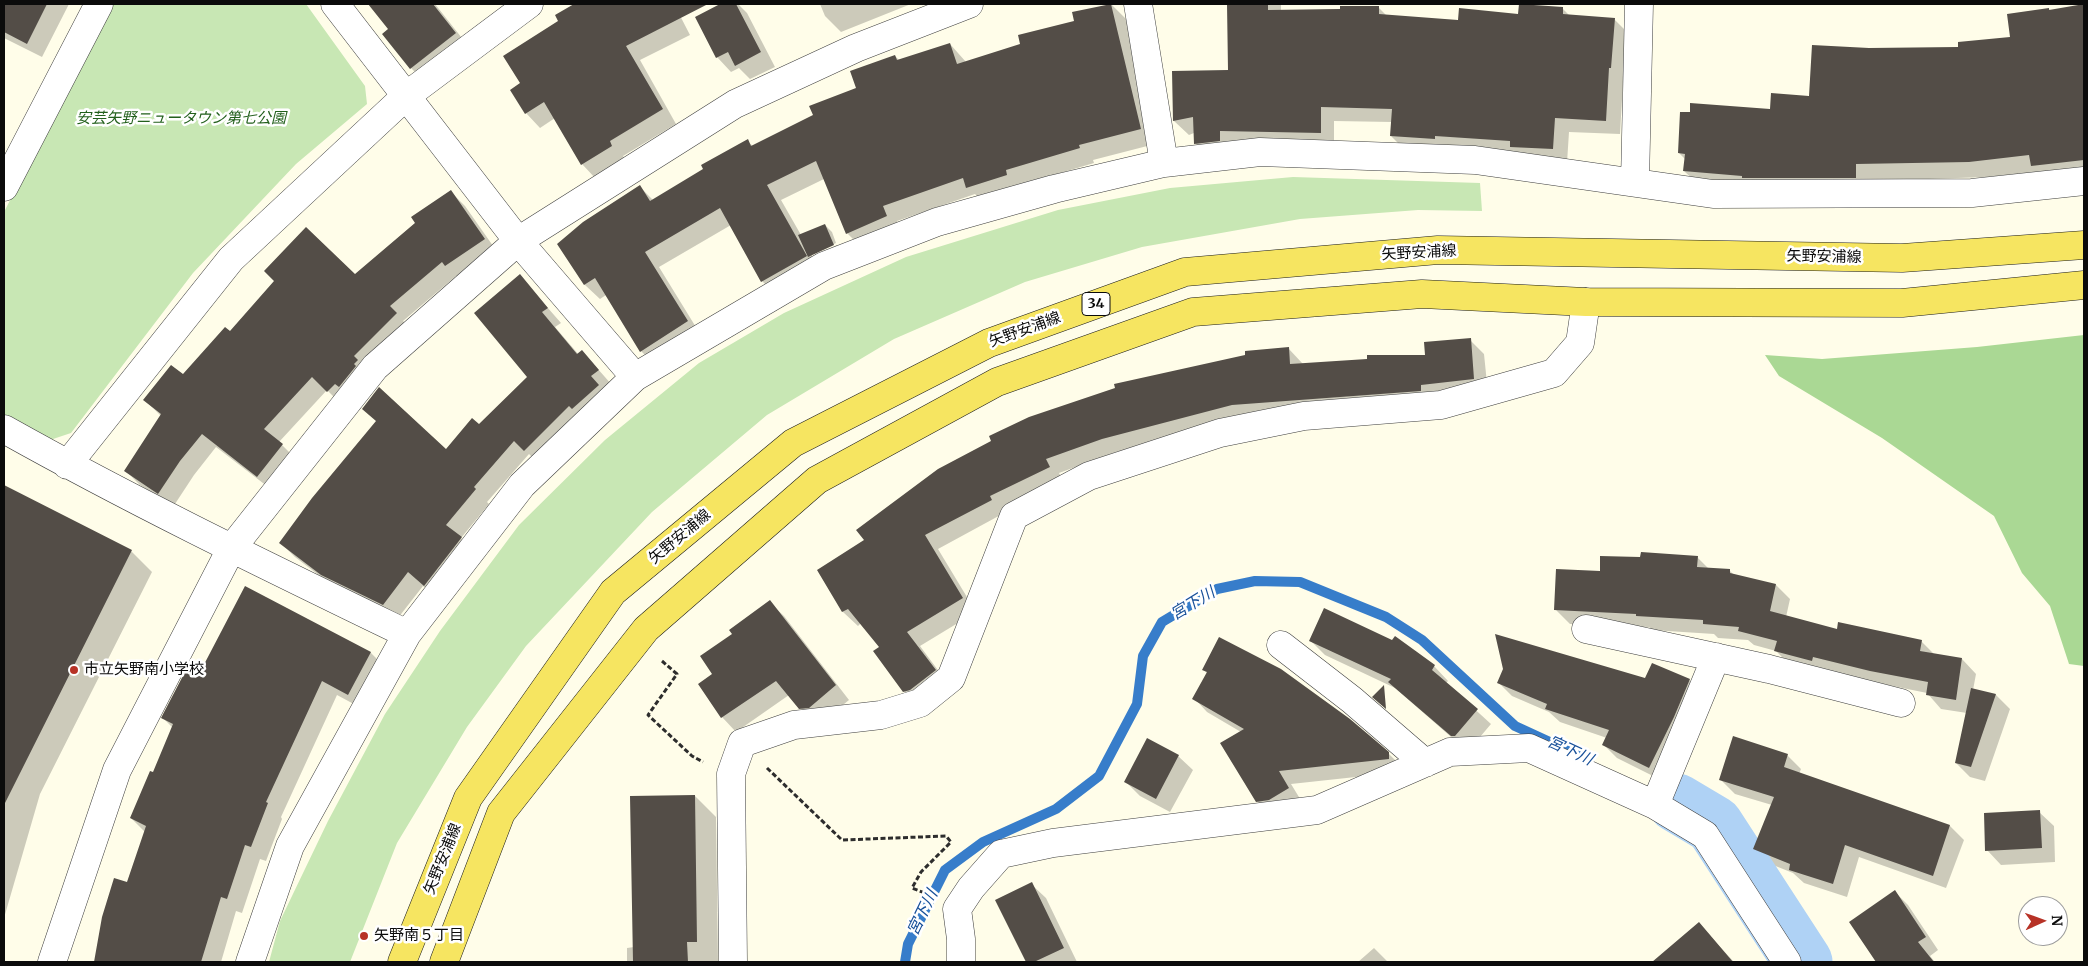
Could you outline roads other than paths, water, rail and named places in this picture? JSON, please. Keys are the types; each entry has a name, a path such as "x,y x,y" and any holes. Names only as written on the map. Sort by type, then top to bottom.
{"main road":[{"name":"矢野安浦線","path":"402,962 468,798 614,592 793,443 989,343 1185,272 1224,268 1438,250 1902,258 2084,245"},
{"path":"444,962 500,813 646,629 817,480 997,382 1193,312 1422,294 1586,302 1902,303 2084,285"}],"street":[{"path":"4,187 99,4"},
{"path":"334,4 518,241 635,377"},
{"path":"67,464 231,259 406,96 529,4"},
{"path":"52,962 117,770 231,549 375,367 518,241 736,104 856,48 969,4"},
{"path":"1138,4 1164,163"},
{"path":"1635,182 1639,4"},
{"path":"250,962 290,846 407,634 522,485 635,377 824,266 936,222 1054,189 1164,163 1260,152 1475,160 1713,194 1972,193 2084,181"},
{"path":"734,962 731,774 742,743 794,726 881,715 920,703 951,678 1014,516 1089,476 1220,433 1304,416 1441,405 1554,373 1580,343 1586,302"},
{"path":"4,430 231,549 407,634"},
{"path":"1586,629 1716,657 1901,703"},
{"path":"1281,645 1352,700 1425,763"},
{"path":"1655,805 1716,657"},
{"path":"961,962 961,939 957,909 971,888 1001,854 1054,843 1317,810 1450,752 1529,748 1655,805 1705,835 1787,962"}],"waterway":[{"name":"宮下川","path":"905,962 908,944 945,870 983,842 1056,809 1099,776 1137,704 1143,656 1162,622 1217,589 1255,581 1300,582 1386,617 1422,640 1515,726 1578,755"},
{"name":"宮下川","path":"1677,803 1714,825 1803,962"}],"place":[{"name":"市立矢野南小学校","path":"74,670"},
{"name":"矢野南５丁目","path":"364,936"}],"park label":[{"name":"安芸矢野ニュータウン第七公園","path":"181,119"}]}
